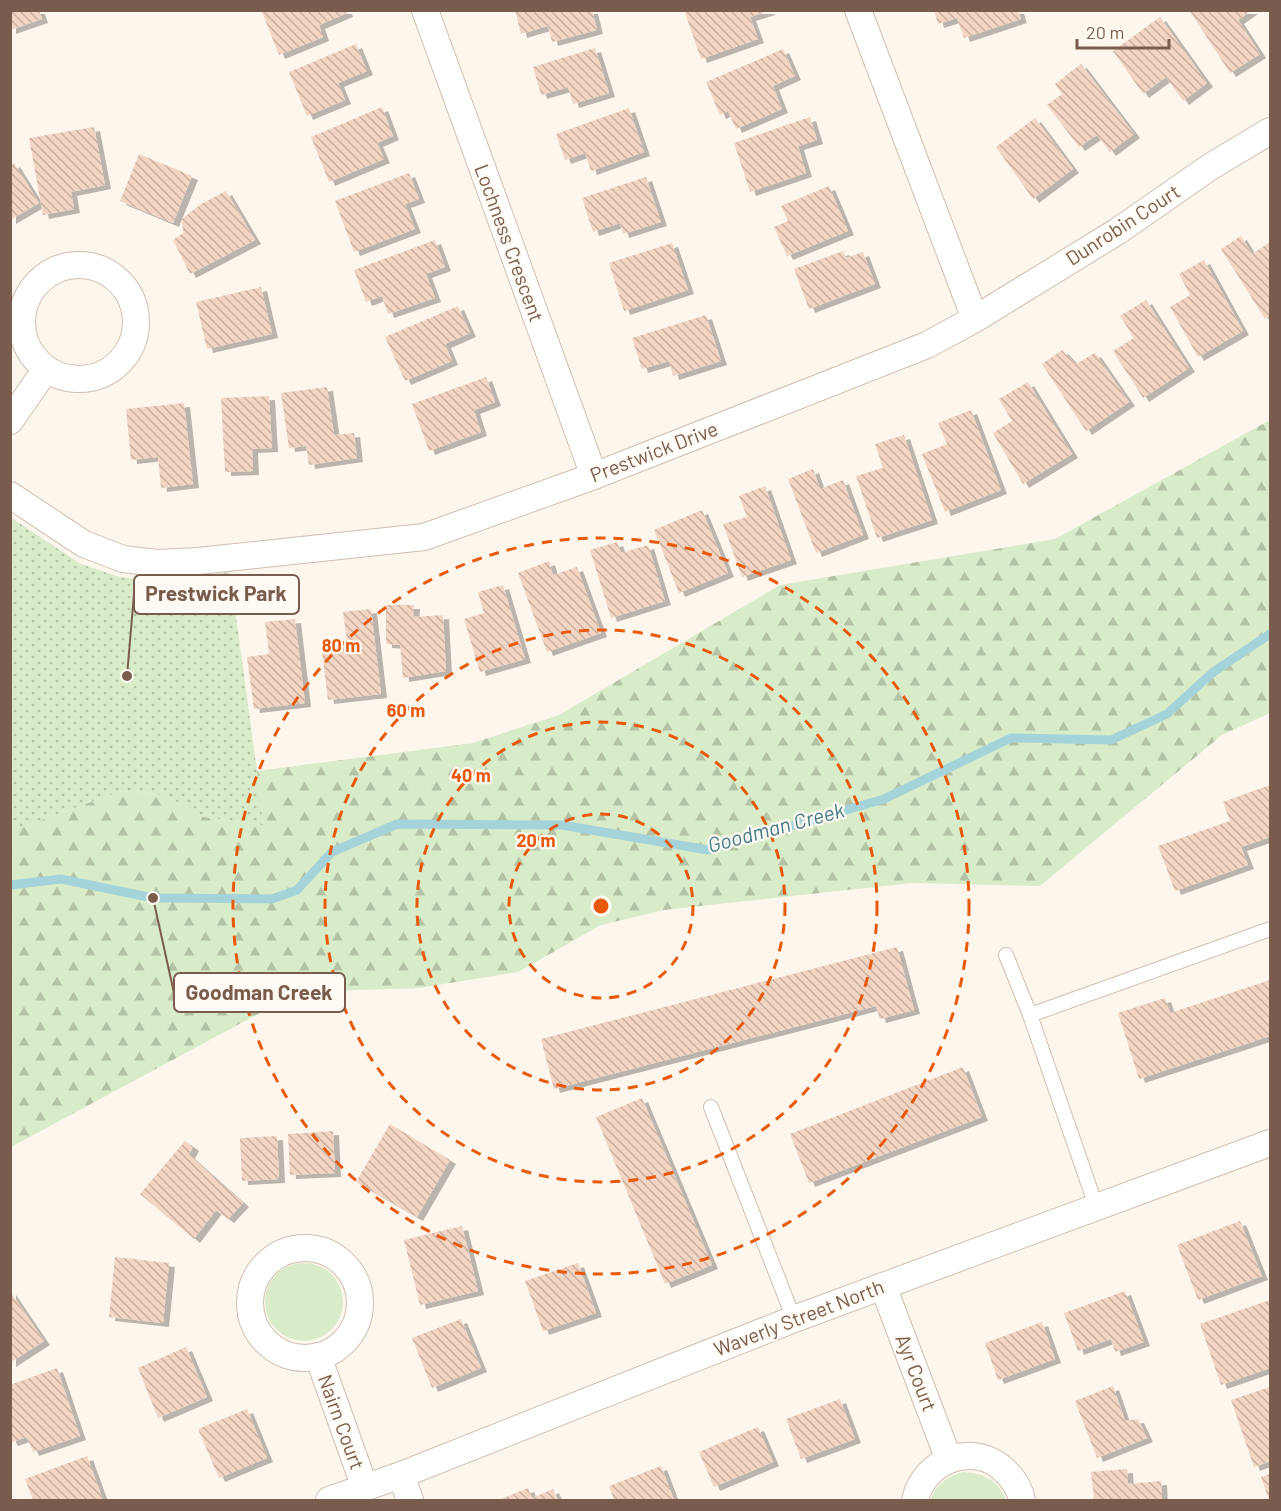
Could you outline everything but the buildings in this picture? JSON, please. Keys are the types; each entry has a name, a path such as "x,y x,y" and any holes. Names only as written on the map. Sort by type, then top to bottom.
{"street":[{"name":"Lochness Crescent","path":"425,10 594,476"},
{"path":"858,10 975,320"},
{"name":"Dunrobin Court","path":"975,320 1118,231 1210,167 1270,131"},
{"path":"76,264 103,269 119,280 135,307 137,324 132,343 122,360 103,374 84,379 64,377 46,369 35,358 25,340 22,321 26,301 36,284 57,268 76,264"},
{"name":"Prestwick Drive","path":"10,495 84,544 123,559 157,563 198,561 424,537 594,476 927,345 975,320"},
{"path":"10,421 46,369"},
{"name":"Waverly Street North","path":"329,1500 401,1474 794,1319 1270,1143"},
{"name":"Nairn Court","path":"306,1247 322,1250 336,1257 347,1268 355,1282 359,1297 354,1327 345,1340 332,1350 318,1356 299,1358 281,1353 266,1342 255,1327 250,1308 251,1290 259,1272 271,1259 288,1250 306,1247"},
{"name":"Ayr Court","path":"884,1286 949,1460"},
{"name":"Nairn Court","path":"318,1356 365,1488"},
{"path":"915,1500 922,1482 933,1468 949,1460 966,1456 985,1458 1001,1467 1014,1480 1022,1500"},
{"path":"401,1474 410,1500"}],"lane":[{"path":"1030,1016 1270,929"},
{"path":"1006,955 1030,1016 1096,1206"},
{"path":"711,1107 794,1319"}],"green space":[{"path":"1270,420 1270,713 1222,735 1040,886 912,883 664,910 601,925 518,972 419,988 299,992 11,1147 10,829 22,827 121,791 164,795 204,817 263,825 257,771 473,743 559,715 780,585 1055,539"},
{"path":"10,517 81,564 120,577 156,581 230,572 263,825 204,817 164,795 121,791 11,829"},
{"path":"304,1263 319,1266 332,1274 340,1287 343,1302 340,1317 332,1330 319,1338 304,1341 289,1338 276,1330 268,1317 265,1302 268,1287 276,1274 289,1266"},
{"path":"963,1472 989,1479 995,1483 1006,1500 930,1500 943,1482"}],"waterway":[{"name":"Goodman Creek","path":"10,885 61,879 153,898 272,899 297,890 332,852 397,824 562,825 708,850 884,799 1011,738 1111,740 1167,714 1212,673 1270,634"}],"place":[{"name":"Prestwick Park","path":"127,676"},
{"name":"Goodman Creek","path":"153,898"}]}
